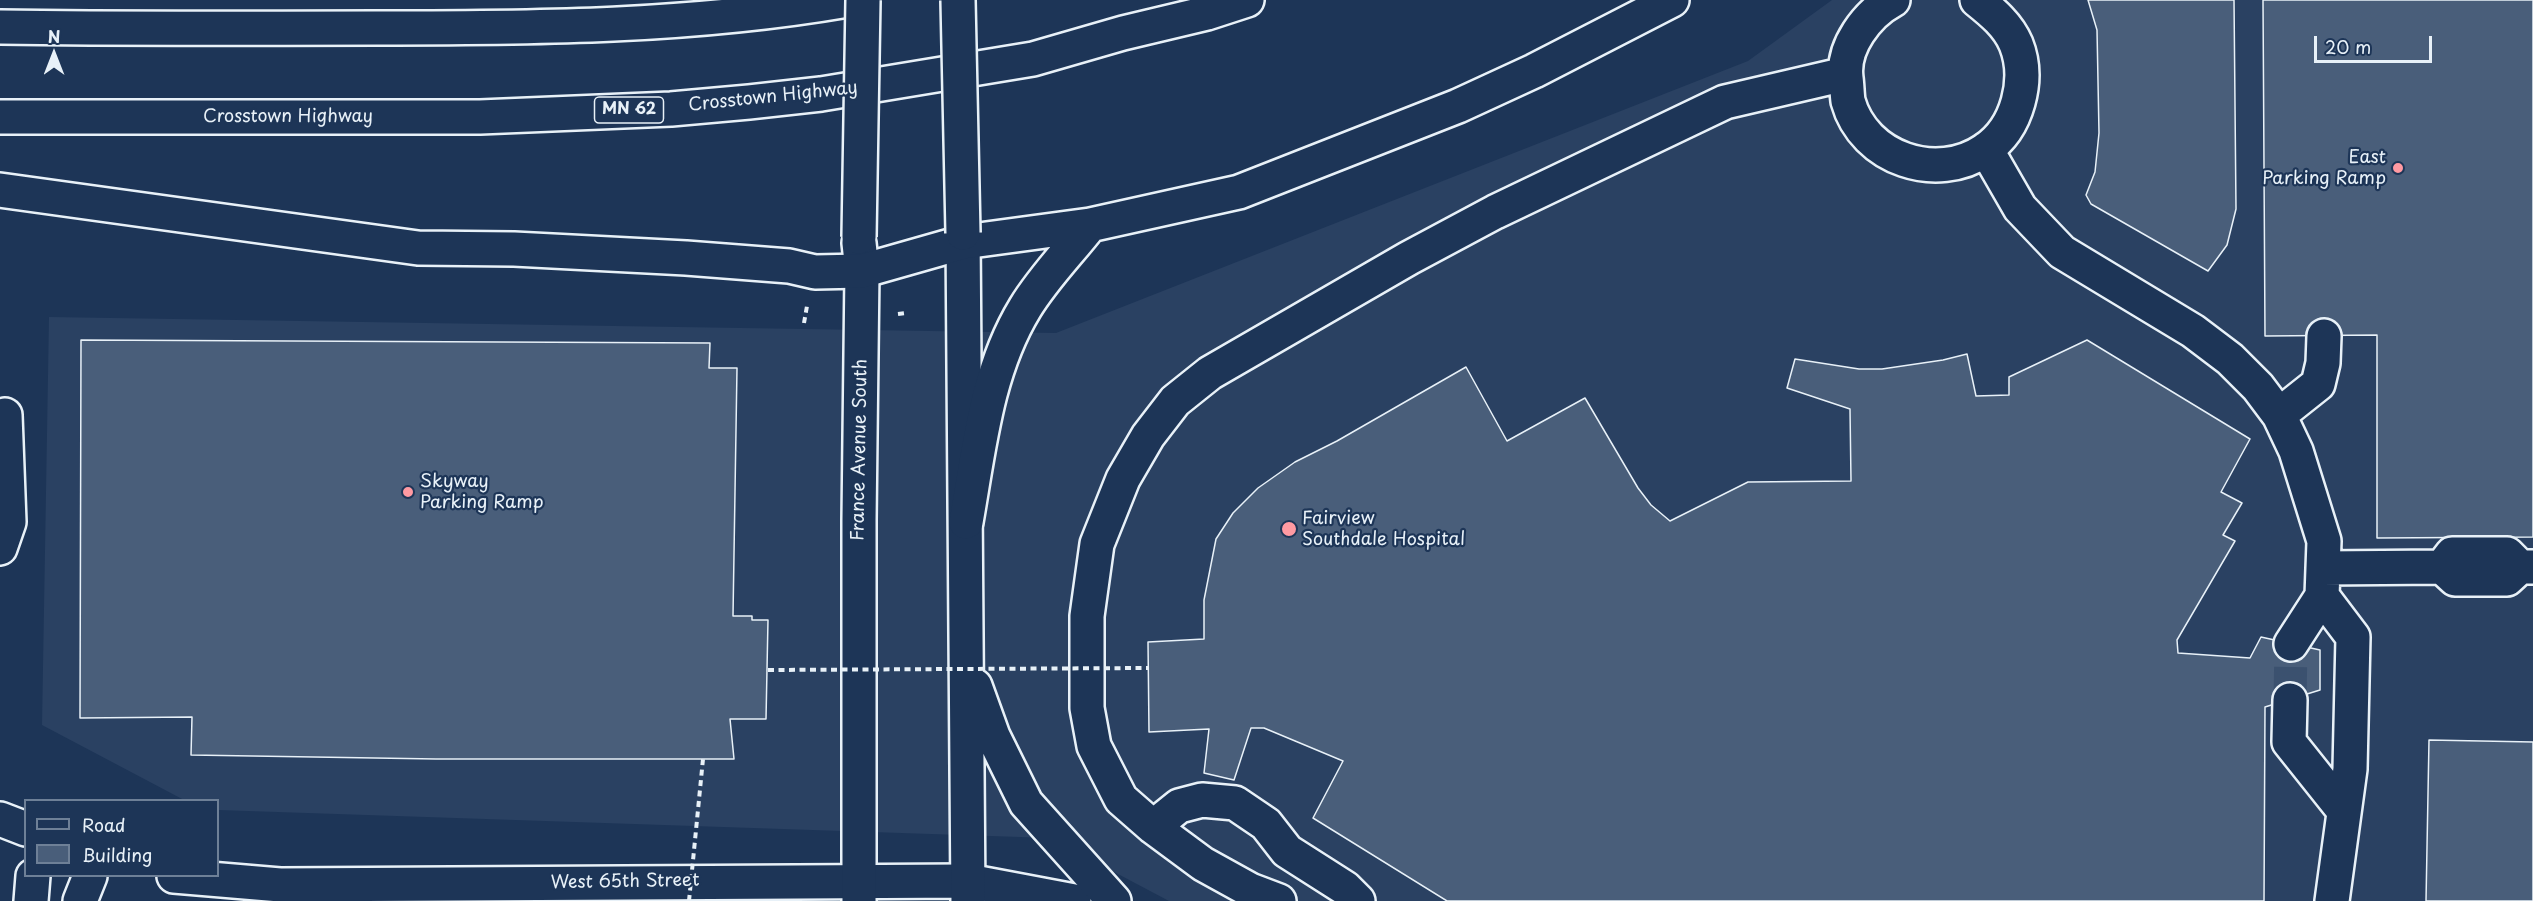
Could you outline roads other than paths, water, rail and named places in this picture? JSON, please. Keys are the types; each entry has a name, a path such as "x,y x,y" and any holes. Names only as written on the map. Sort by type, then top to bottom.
{"main road":[{"path":"0,27 546,28 667,23 802,8 848,0"},
{"name":"France Avenue South","path":"859,891 862,272 859,237 863,0"},
{"path":"958,0 963,237 968,891"},
{"name":"Crosstown Highway","path":"0,117 480,117 671,109 738,103 821,94 1033,59 1123,33 1207,13 1247,0"},
{"path":"0,190 418,248 514,249 675,257 789,266 815,272 862,272 963,237 1090,225 1239,192 1458,106 1672,0"},
{"path":"1893,0 1867,19 1852,45 1845,74 1849,101 1861,127 1880,148 1905,161 1933,166 1961,162 1986,149 2007,128 2019,101 2023,72 2016,43 1999,18 1977,0"},
{"path":"1279,901 1250,890 1203,864 1121,800 1094,746 1087,708 1087,616 1097,544 1123,479 1148,436 1175,401 1210,373 1409,258 1495,212 1725,102 1845,74"},
{"path":"1986,149 2020,208 2062,252 2202,338 2230,359 2258,387 2278,415 2296,451 2324,541 2323,582 2291,644"},
{"path":"966,522 989,398 1004,351 1026,306 1090,225"},
{"path":"2278,415 2318,384 2323,363 2324,336"},
{"path":"0,548 9,522 6,415"},
{"path":"2323,582 2442,567 2454,579 2507,579 2525,567"},
{"path":"2323,582 2353,637 2350,769 2332,901"},
{"path":"967,664 993,736 1026,803 1114,901"},
{"path":"2290,700 2289,742 2344,811"},
{"path":"1154,827 1179,806 1202,800 1235,803 1266,824 1287,851 1345,888 1358,901"},
{"path":"0,819 24,828"},
{"path":"31,901 33,877"},
{"path":"80,901 90,877"},
{"name":"West 65th Street","path":"186,877 398,893 968,891 1074,901"}],"tunnel":[{"path":"2290,700 2291,644"}],"place":[{"name":"East Parking Ramp","path":"2398,168"},
{"name":"Skyway Parking Ramp","path":"408,492"},
{"name":"Fairview Southdale Hospital","path":"1289,529"}]}
